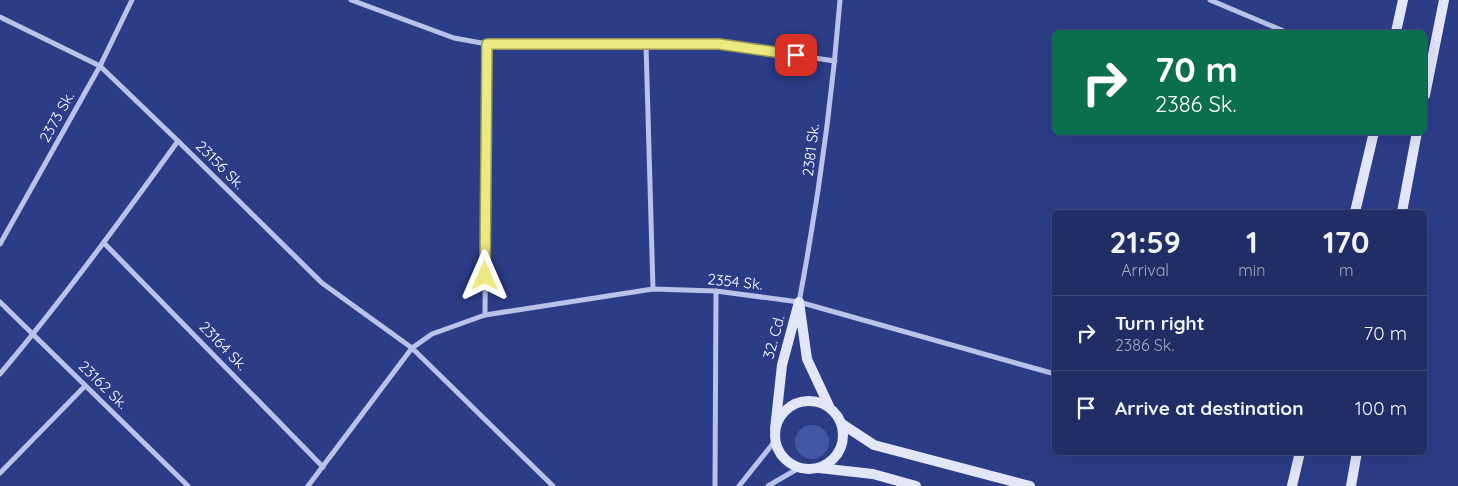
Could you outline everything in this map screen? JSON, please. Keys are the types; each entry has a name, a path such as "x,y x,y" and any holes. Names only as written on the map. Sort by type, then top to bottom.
{"street":[{"name":"2373 Sk.","path":"0,244 100,66 132,0"},
{"path":"351,0 454,38 487,44 719,44 835,61"},
{"name":"2381 Sk.","path":"799,302 814,225 835,61 840,0"},
{"path":"1210,0 1281,30"},
{"path":"1396,30 1403,0"},
{"path":"1427,85 1444,0"},
{"name":"23156 Sk.","path":"0,17 100,66 178,140 322,283 412,348 554,486"},
{"path":"485,315 487,44"},
{"path":"646,45 653,289"},
{"path":"1355,210 1373,135"},
{"path":"1402,210 1416,135"},
{"path":"0,374 104,243 178,140"},
{"name":"23164 Sk.","path":"104,243 323,467"},
{"name":"2354 Sk.","path":"308,486 412,348 432,334 485,315 653,289 716,291 799,302 1052,373"},
{"path":"715,486 716,291"},
{"name":"23162 Sk.","path":"0,302 188,486"},
{"name":"32. Cd.","path":"799,302 807,358 828,406"},
{"name":"32. Cd.","path":"775,429 782,365 799,302"},
{"path":"0,473 85,386"},
{"path":"818,468 828,464 836,456 842,446 844,435 842,424 837,414 828,406 807,400 796,403 786,409 778,418 775,429 775,441 778,452 786,461 799,468 818,468 873,474 916,486"},
{"path":"842,424 874,445 1030,486"},
{"path":"739,486 775,441"},
{"path":"1292,486 1299,455"},
{"path":"1351,486 1356,455"},
{"path":"768,486 799,468"}],"shaded area":[{"path":"812,425 824,430 829,442 824,454 812,459 800,454 795,442 800,430"}],"route":[{"path":"485,276 487,44 719,44 796,55"}]}
